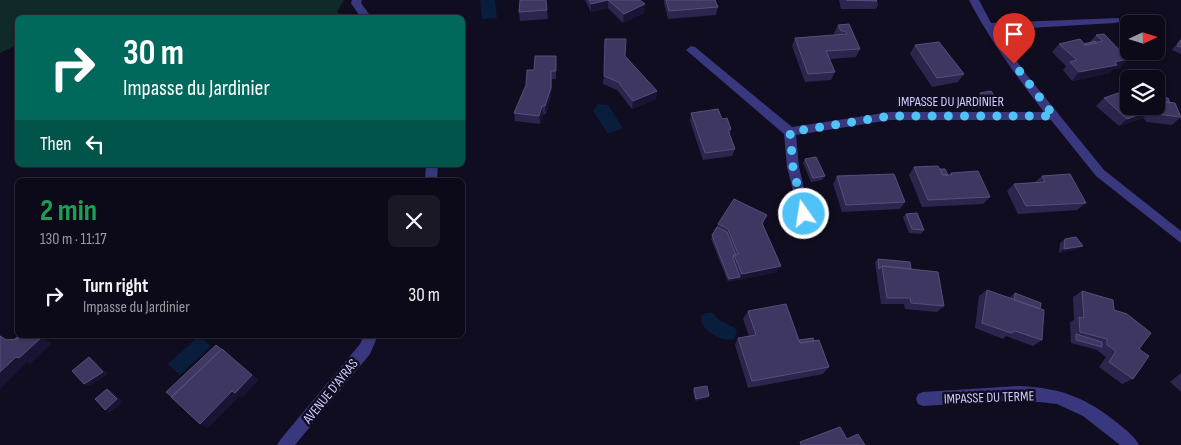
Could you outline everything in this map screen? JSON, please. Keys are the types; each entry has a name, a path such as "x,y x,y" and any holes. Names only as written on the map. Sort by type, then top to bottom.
{"street":[{"path":"357,0 356,3 365,15"},
{"path":"974,0 988,27 1022,77 1100,173 1181,238"},
{"path":"988,27 1115,20"},
{"path":"691,50 790,132 793,167 804,214"},
{"name":"IMPASSE DU JARDINIER","path":"790,132 890,116 1054,116"},
{"name":"AVENUE D'AYRAS","path":"285,445 365,349 370,338"},
{"name":"IMPASSE DU TERME","path":"923,399 1032,394 1071,402 1112,426 1131,445"}],"green space":[{"path":"0,0 344,0 337,12 341,15 15,15 15,46 0,53"}],"water":[{"path":"480,0 495,0 497,18 482,19"},
{"path":"598,104 608,105 623,128 608,134 593,111"},
{"path":"706,313 713,313 718,319 735,328 737,333 734,339 720,338 707,330 701,322 701,316"},
{"path":"197,338 201,338 211,346 180,375 168,364"}],"building":[{"path":"520,0 546,0 547,10 519,12"},
{"path":"589,0 608,0 591,4"},
{"path":"608,0 640,0 645,4 624,14"},
{"path":"666,0 715,0 718,7 669,11"},
{"path":"849,24 860,49 826,51 835,72 808,74 795,38 847,34 845,31 841,31 838,25"},
{"path":"1104,34 1120,51 1120,60 1124,60 1115,62 1117,65 1079,72 1070,62 1077,60 1059,44 1080,39 1085,45 1103,41 1096,35"},
{"path":"605,39 626,39 625,56 657,91 633,101 618,82 604,76"},
{"path":"1095,41 1097,43 1084,44"},
{"path":"939,42 964,74 937,78 915,45"},
{"path":"535,56 556,56 556,71 551,71 551,88 545,106 542,106 539,116 514,113 526,85 527,70 534,70"},
{"path":"991,91 995,97 984,98 980,93"},
{"path":"1120,92 1120,113 1104,98"},
{"path":"1165,98 1168,98 1170,103 1166,102"},
{"path":"1165,102 1175,103 1181,117 1164,115"},
{"path":"718,109 722,119 727,118 731,129 728,130 735,149 705,153 691,113"},
{"path":"1123,115 1138,115 1127,119"},
{"path":"816,157 825,176 813,178 805,159"},
{"path":"938,166 943,175 978,171 990,197 928,200 914,167"},
{"path":"940,169 945,169 948,175 943,175"},
{"path":"894,174 905,202 846,205 837,176"},
{"path":"1070,174 1086,203 1026,206 1014,184 1045,182 1042,176"},
{"path":"734,199 767,215 762,223 781,266 742,274 734,255 738,254 728,229 718,224"},
{"path":"917,213 924,230 912,229 906,214"},
{"path":"717,227 727,232 736,255 733,258 740,277 729,279 712,235"},
{"path":"1076,237 1083,246 1064,249 1065,239"},
{"path":"878,259 910,262 911,269 882,266 879,269"},
{"path":"882,266 938,272 944,306 911,303 910,298 887,298"},
{"path":"987,290 1044,310 1042,340 1015,331 1011,333 982,323"},
{"path":"1082,291 1113,300 1114,310 1127,314 1151,333 1139,349 1149,356 1133,379 1109,362 1116,351 1107,345 1107,339 1080,332 1079,317 1084,318"},
{"path":"1015,293 1041,303 1040,309 1014,300"},
{"path":"786,304 800,343 819,340 829,367 752,381 738,338 756,335 748,311"},
{"path":"1076,334 1102,342 1102,347 1076,340"},
{"path":"0,336 6,340 41,338 0,372"},
{"path":"813,338 814,341 800,343 799,340"},
{"path":"216,345 222,349 172,397 166,392"},
{"path":"222,349 252,375 235,393 232,391 200,424 171,397"},
{"path":"89,357 103,372 84,384 72,371"},
{"path":"707,386 709,396 696,399 694,388"},
{"path":"107,389 117,399 105,410 95,399"},
{"path":"840,427 847,439 858,434 865,445 801,445 800,442"}],"route":[{"path":"804,214 793,167 790,132 890,116 1054,116 1022,77 1014,64"}]}
